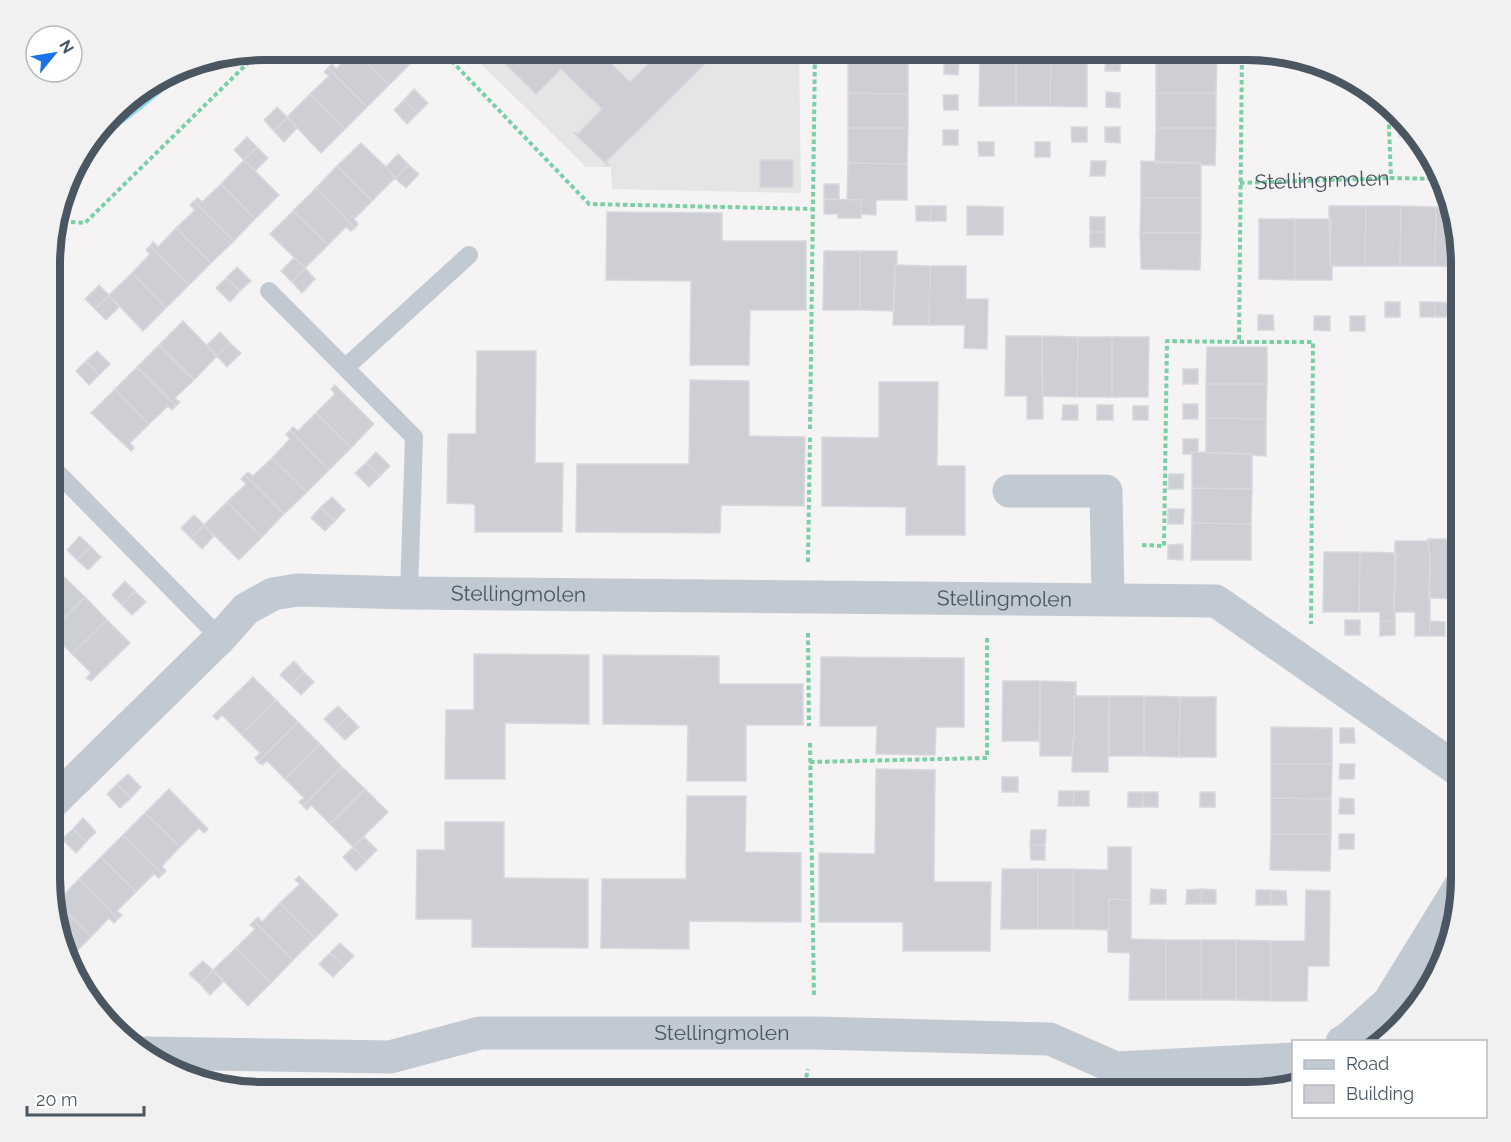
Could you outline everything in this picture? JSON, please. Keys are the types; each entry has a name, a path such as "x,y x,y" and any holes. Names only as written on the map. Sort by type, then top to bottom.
{"street":[{"path":"1009,491 1106,491 1108,599"},
{"name":"Stellingmolen","path":"60,795 220,638 246,609 273,594 297,590 1216,601 1451,765"},
{"path":"1344,1040 1389,1002 1449,905"},
{"name":"Stellingmolen","path":"159,1053 390,1057 480,1033 814,1033 1050,1039 1116,1068 1292,1059"}],"lane":[{"path":"346,368 469,255"},
{"path":"269,291 414,437 409,593"},
{"path":"60,475 220,638"}],"path":[{"path":"451,60 589,204 813,209"},
{"path":"810,429 815,60"},
{"name":"Stellingmolen","path":"1239,342 1242,60"},
{"path":"65,222 85,223 250,61"},
{"path":"1389,119 1391,178"},
{"name":"Stellingmolen","path":"1240,183 1432,179"},
{"path":"1108,545 1164,546 1167,341 1313,342 1311,668"},
{"path":"810,762 987,759 987,598"},
{"path":"810,743 814,1033"}],"shaded area":[{"path":"477,60 799,60 801,193 612,189 611,167 586,167"}],"water":[{"path":"176,80 158,96 109,133 151,94"}],"building":[{"path":"345,60 365,60 389,85 367,107 328,68 332,64 336,69"},
{"path":"365,60 413,61 389,85"},
{"path":"501,60 607,60 630,82 653,60 709,60 606,162 608,166 574,133 578,134 602,109 561,69 536,94"},
{"path":"848,60 908,60 908,94 848,93"},
{"path":"944,60 959,60 958,75 944,74"},
{"path":"980,60 1016,60 1016,106 979,106"},
{"path":"1016,60 1051,60 1050,106 1016,106"},
{"path":"1051,60 1087,60 1087,107 1050,106"},
{"path":"1106,60 1121,60 1120,71 1105,71"},
{"path":"1156,60 1217,60 1216,93 1156,93"},
{"path":"328,68 367,107 345,129 310,94 329,76 324,72"},
{"path":"414,89 428,103 418,113 404,100"},
{"path":"1106,92 1120,93 1120,108 1106,107"},
{"path":"848,93 908,94 908,128 848,128"},
{"path":"1156,93 1216,93 1216,128 1156,128"},
{"path":"310,94 345,129 321,153 287,117"},
{"path":"943,95 958,95 958,110 944,110"},
{"path":"404,100 418,113 407,124 394,110"},
{"path":"277,107 287,117 274,131 264,120"},
{"path":"287,117 297,128 284,142 274,131"},
{"path":"1071,127 1087,127 1087,142 1072,142"},
{"path":"1105,127 1120,127 1120,143 1105,142"},
{"path":"848,128 908,128 907,164 848,163"},
{"path":"1156,128 1216,128 1215,165 1155,163"},
{"path":"1399,129 1405,136 1399,136"},
{"path":"943,130 958,130 958,145 943,145"},
{"path":"247,137 257,147 244,160 234,150"},
{"path":"978,142 994,142 994,156 979,156"},
{"path":"1035,142 1050,142 1050,157 1035,157"},
{"path":"361,143 395,178 372,201 337,166"},
{"path":"257,147 268,158 255,171 244,160"},
{"path":"398,154 409,165 395,178 386,167"},
{"path":"244,160 279,195 255,219 221,184"},
{"path":"760,160 793,160 793,187 760,187"},
{"path":"1091,161 1106,161 1105,176 1090,176"},
{"path":"1141,161 1201,163 1201,198 1141,198"},
{"path":"848,163 907,164 907,200 876,200 876,215 861,214 861,200 847,200"},
{"path":"409,165 419,174 406,188 395,178"},
{"path":"337,166 372,201 354,219 358,224 355,228 316,188"},
{"path":"221,184 255,219 234,241 194,201 198,198 202,202"},
{"path":"824,184 839,184 839,199 824,199"},
{"path":"316,188 355,228 351,231 346,227 328,245 293,211"},
{"path":"1141,198 1201,198 1201,233 1140,233"},
{"path":"824,199 861,200 861,218 838,218 838,214 824,214"},
{"path":"194,201 234,241 211,263 176,228 195,210 190,205"},
{"path":"916,206 931,206 930,221 916,221"},
{"path":"931,206 946,206 946,221 930,221"},
{"path":"967,206 1003,207 1003,235 967,235"},
{"path":"1329,206 1366,206 1365,266 1330,266"},
{"path":"1366,206 1401,206 1400,266 1365,266"},
{"path":"1401,206 1436,207 1435,266 1400,266"},
{"path":"1436,207 1443,207 1451,251 1451,267 1435,266"},
{"path":"293,211 328,245 305,268 270,234"},
{"path":"607,212 722,213 722,241 806,241 806,310 750,310 749,365 690,365 691,281 606,280"},
{"path":"1090,217 1105,217 1105,232 1090,232"},
{"path":"1259,219 1295,219 1295,280 1259,279"},
{"path":"1295,219 1331,219 1332,280 1295,280"},
{"path":"176,228 211,263 189,285 150,246 153,242 158,247"},
{"path":"1090,232 1105,232 1105,247 1090,247"},
{"path":"1140,233 1201,233 1200,270 1141,269"},
{"path":"150,246 189,285 166,308 132,273 150,254 146,250"},
{"path":"824,251 860,251 860,310 823,310"},
{"path":"860,251 897,251 894,311 860,310"},
{"path":"294,258 305,268 292,282 281,271"},
{"path":"895,265 930,266 929,325 893,325"},
{"path":"930,266 966,266 966,299 988,299 987,349 964,348 965,325 929,325"},
{"path":"237,267 251,281 240,291 226,278"},
{"path":"305,268 315,279 302,293 292,282"},
{"path":"132,273 166,308 143,331 109,295"},
{"path":"226,278 240,291 230,302 216,288"},
{"path":"99,285 109,295 95,309 85,299"},
{"path":"109,295 119,307 106,320 95,309"},
{"path":"1385,302 1400,302 1400,317 1385,317"},
{"path":"1420,302 1435,302 1435,317 1420,317"},
{"path":"1435,302 1450,303 1450,317 1435,317"},
{"path":"1258,315 1273,315 1274,330 1258,330"},
{"path":"1314,316 1330,316 1330,331 1314,330"},
{"path":"1350,316 1365,316 1365,331 1350,331"},
{"path":"183,321 217,356 194,380 159,345"},
{"path":"220,332 230,343 217,356 207,345"},
{"path":"1006,336 1042,336 1043,419 1027,419 1027,396 1005,396"},
{"path":"1042,336 1078,337 1077,397 1042,396"},
{"path":"1078,337 1112,337 1112,397 1077,397"},
{"path":"1112,337 1149,337 1148,397 1112,397"},
{"path":"230,343 241,353 227,367 217,356"},
{"path":"159,345 194,380 175,398 180,402 176,406 137,367"},
{"path":"1207,347 1267,347 1267,384 1206,384"},
{"path":"97,351 110,364 99,375 86,361"},
{"path":"477,351 536,351 535,463 563,463 562,532 475,532 475,504 447,503 448,434 476,434"},
{"path":"86,361 99,375 89,385 76,371"},
{"path":"137,367 176,406 172,410 168,406 149,424 115,389"},
{"path":"1183,369 1198,369 1198,384 1183,384"},
{"path":"690,380 749,381 749,436 805,437 804,506 721,505 720,533 576,532 577,464 689,464"},
{"path":"879,382 938,382 937,466 965,466 965,535 906,535 906,507 822,506 822,437 879,438"},
{"path":"1206,384 1267,384 1266,419 1206,418"},
{"path":"335,385 374,424 351,448 316,413 335,394 331,389"},
{"path":"115,389 149,424 130,443 134,448 131,451 91,413"},
{"path":"1183,404 1198,404 1198,419 1183,419"},
{"path":"1063,405 1078,405 1078,420 1062,420"},
{"path":"1097,405 1113,405 1113,420 1097,420"},
{"path":"1133,406 1148,406 1148,420 1133,420"},
{"path":"316,413 351,448 329,470 290,430 293,427 298,431"},
{"path":"1206,418 1266,419 1266,456 1206,453"},
{"path":"290,430 329,470 307,492 272,458 290,439 286,434"},
{"path":"1183,439 1198,439 1198,452 1183,454"},
{"path":"376,452 390,466 380,476 366,463"},
{"path":"1192,452 1252,454 1252,489 1192,488"},
{"path":"272,458 307,492 284,514 245,475 248,472 253,476"},
{"path":"366,463 380,476 369,487 355,473"},
{"path":"1169,474 1184,474 1183,489 1168,489"},
{"path":"245,475 284,514 262,537 227,502 246,484 241,479"},
{"path":"1192,488 1252,489 1251,524 1192,523"},
{"path":"332,497 345,510 335,521 321,507"},
{"path":"227,502 262,537 239,560 204,525"},
{"path":"321,507 335,521 325,531 311,518"},
{"path":"1168,509 1184,509 1183,524 1168,524"},
{"path":"194,515 204,525 191,538 181,528"},
{"path":"1192,523 1251,524 1251,560 1191,560"},
{"path":"204,525 214,536 202,549 191,538"},
{"path":"80,536 91,547 77,560 67,550"},
{"path":"1428,539 1451,539 1451,599 1429,598"},
{"path":"1395,541 1428,541 1430,636 1415,636 1415,612 1394,612"},
{"path":"1183,544 1183,560 1168,559 1168,545"},
{"path":"91,547 101,557 88,570 77,560"},
{"path":"1324,552 1360,552 1359,612 1323,612"},
{"path":"1360,552 1396,553 1395,621 1380,621 1380,612 1359,612"},
{"path":"62,575 85,597 60,622 60,577"},
{"path":"125,581 135,591 122,605 112,595"},
{"path":"135,591 146,602 132,615 122,605"},
{"path":"85,597 107,620 72,654 60,641 60,622"},
{"path":"107,620 130,643 91,681 86,678 91,673 72,654"},
{"path":"1345,620 1360,620 1360,635 1345,635"},
{"path":"1380,621 1395,621 1395,635 1380,636"},
{"path":"1430,621 1445,622 1445,636 1430,636"},
{"path":"474,654 589,655 589,724 505,723 505,779 445,779 446,710 474,710"},
{"path":"603,655 719,656 719,684 803,684 803,725 746,725 746,781 687,781 688,725 603,724"},
{"path":"821,657 964,658 964,727 936,727 935,755 876,754 877,726 820,726"},
{"path":"294,661 304,672 291,685 280,675"},
{"path":"304,672 314,682 301,695 291,685"},
{"path":"253,677 276,700 241,734 222,715 217,720 213,716"},
{"path":"1003,681 1040,681 1039,741 1002,741"},
{"path":"1040,681 1076,682 1072,756 1040,756"},
{"path":"1074,696 1109,696 1108,772 1072,772"},
{"path":"1109,696 1144,696 1144,756 1109,756"},
{"path":"1144,696 1180,697 1179,757 1144,756"},
{"path":"1180,697 1216,697 1216,757 1179,757"},
{"path":"276,700 298,722 258,762 255,758 260,753 241,734"},
{"path":"338,706 348,716 335,730 324,719"},
{"path":"348,716 359,727 345,740 335,730"},
{"path":"298,722 320,744 285,779 267,761 262,765 258,762"},
{"path":"1271,727 1332,728 1332,764 1271,764"},
{"path":"1340,728 1354,728 1355,743 1340,743"},
{"path":"320,744 342,767 303,806 299,802 304,798 285,779"},
{"path":"1271,764 1332,764 1331,799 1271,798"},
{"path":"1340,764 1355,764 1354,779 1339,779"},
{"path":"342,767 365,789 330,824 311,805 307,810 303,806"},
{"path":"876,769 935,770 934,882 991,882 990,951 903,951 903,922 819,922 819,853 875,854"},
{"path":"128,774 141,787 131,798 117,784"},
{"path":"1002,777 1018,777 1018,792 1002,792"},
{"path":"117,784 131,798 120,808 107,794"},
{"path":"169,789 208,829 204,833 199,828 180,847 145,813"},
{"path":"365,789 388,812 353,847 330,824"},
{"path":"1059,791 1074,791 1073,806 1058,806"},
{"path":"1074,791 1089,791 1089,806 1073,806"},
{"path":"1128,792 1143,792 1143,807 1128,807"},
{"path":"1143,792 1158,792 1158,807 1143,807"},
{"path":"1200,792 1215,792 1215,807 1200,807"},
{"path":"687,796 746,796 745,852 801,853 801,922 689,921 689,949 601,948 602,879 686,879"},
{"path":"1271,798 1331,799 1331,834 1271,834"},
{"path":"1340,798 1354,799 1354,814 1339,814"},
{"path":"145,813 180,847 162,866 166,871 163,874 123,835"},
{"path":"83,818 96,832 86,842 73,829"},
{"path":"445,822 504,822 504,878 588,879 588,948 472,947 472,919 416,919 417,850 445,850"},
{"path":"73,829 86,842 76,853 62,839"},
{"path":"1031,830 1046,830 1045,845 1030,845"},
{"path":"1271,834 1331,834 1330,871 1270,870"},
{"path":"1339,834 1354,834 1354,849 1339,849"},
{"path":"123,835 163,874 159,878 154,874 136,892 101,857"},
{"path":"364,837 377,850 366,861 353,847"},
{"path":"1030,845 1045,845 1045,860 1031,860"},
{"path":"353,847 366,861 356,871 343,857"},
{"path":"1108,847 1131,847 1131,900 1109,899 1109,930 1073,929 1073,869 1108,870"},
{"path":"101,857 136,892 117,911 122,915 118,919 79,879"},
{"path":"1002,869 1038,869 1038,929 1001,929"},
{"path":"1038,869 1073,869 1073,929 1038,929"},
{"path":"299,876 338,915 315,938 280,903 300,884 295,880"},
{"path":"79,879 118,919 114,923 109,918 91,937 63,908 61,898"},
{"path":"1151,889 1166,890 1166,904 1150,904"},
{"path":"1202,889 1201,904 1186,904 1187,890"},
{"path":"1202,889 1216,890 1216,904 1201,904"},
{"path":"1256,890 1271,890 1271,905 1256,905"},
{"path":"1271,890 1286,891 1287,905 1271,905"},
{"path":"1306,890 1330,891 1329,966 1308,966 1307,1001 1271,1001 1271,941 1305,941"},
{"path":"1109,899 1131,900 1131,939 1166,940 1166,1000 1129,1000 1130,953 1108,952"},
{"path":"280,903 315,938 293,960 254,921 258,917 262,922"},
{"path":"63,908 91,937 75,953 67,931"},
{"path":"254,921 293,960 271,983 236,948 255,929 250,925"},
{"path":"1166,940 1201,940 1201,1000 1166,1000"},
{"path":"1201,940 1236,940 1236,1000 1201,1000"},
{"path":"1236,940 1271,941 1271,1001 1236,1000"},
{"path":"340,943 354,956 344,966 330,953"},
{"path":"236,948 271,983 248,1006 213,970"},
{"path":"330,953 344,966 333,977 319,964"},
{"path":"203,961 213,970 200,984 189,974"},
{"path":"213,970 223,982 210,995 200,984"}]}
